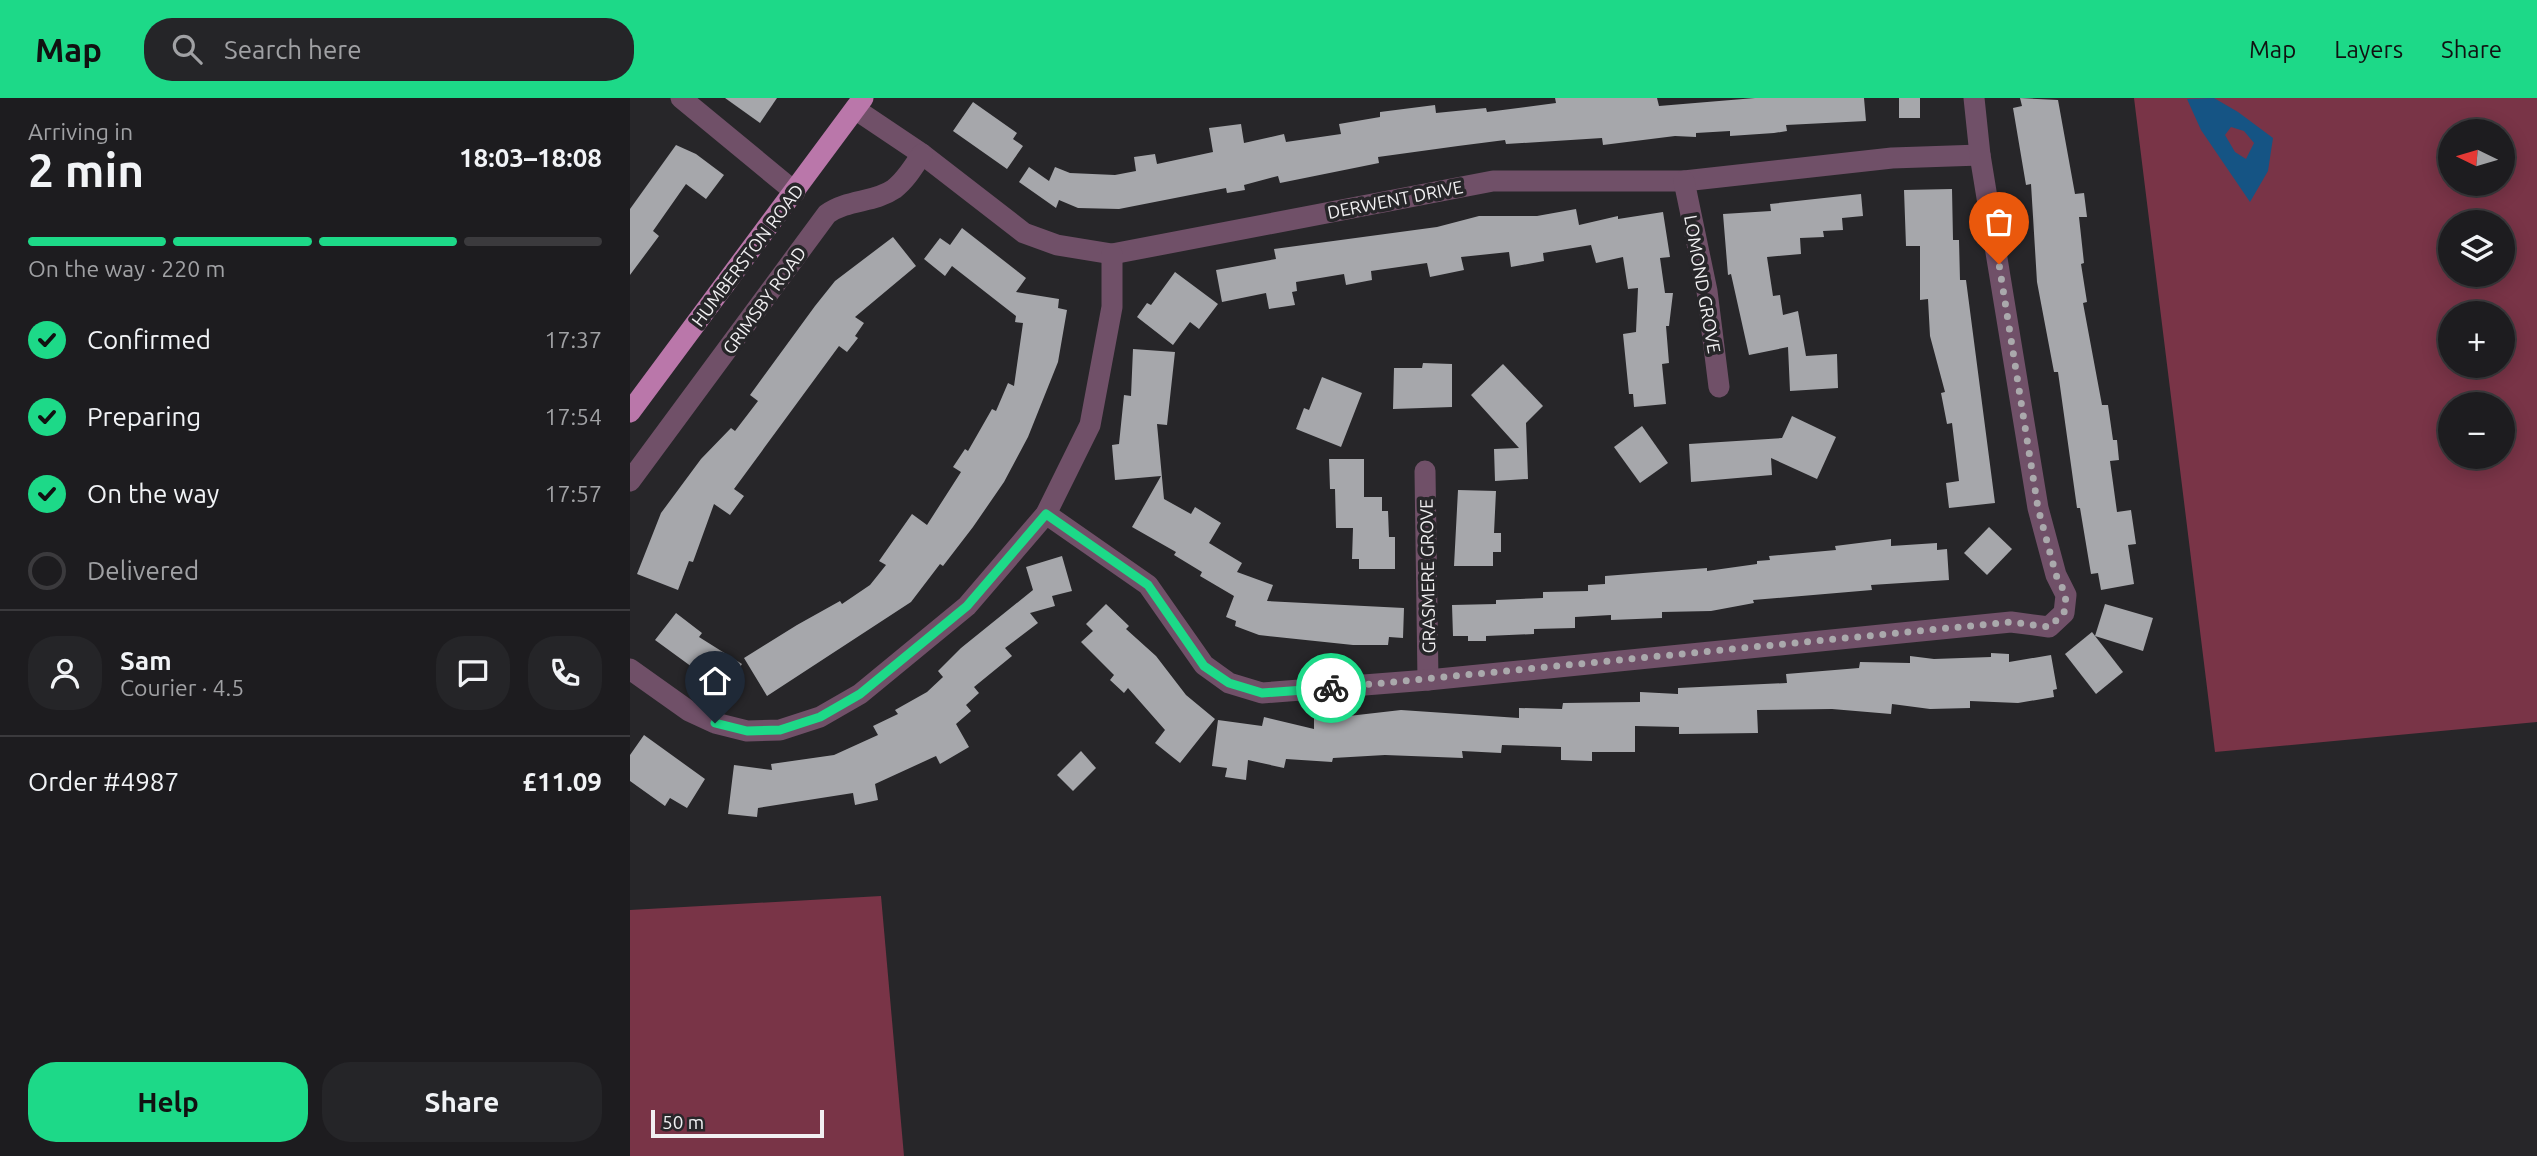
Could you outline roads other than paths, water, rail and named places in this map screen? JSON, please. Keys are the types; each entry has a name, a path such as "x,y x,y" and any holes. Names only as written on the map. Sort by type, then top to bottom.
{"main road":[{"name":"HUMBERSTON ROAD","path":"630,412 859,103"}],"street":[{"path":"681,98 795,192"},
{"path":"1046,514 1148,585 1204,666 1229,683 1262,693 1428,680 2011,622 2049,627 2064,613 2066,595 2056,575 2038,508 1980,155 1974,98"},
{"name":"DERWENT DRIVE","path":"859,103 1024,233 1057,245 1111,254 1493,181 1684,181 1892,158 1980,155"},
{"name":"GRIMSBY ROAD","path":"630,481 827,214 839,205 881,196 895,188 922,153"},
{"name":"LOMOND GROVE","path":"1684,181 1707,291 1719,387"},
{"path":"630,669 689,711 715,723 747,731 780,730 820,717 860,694 967,606 1046,514 1090,425 1112,307 1111,254"},
{"name":"GRASMERE GROVE","path":"1425,471 1428,680"}],"water":[{"path":"2214,98 2273,138 2268,171 2250,202 2201,130 2187,99","holes":["2231,127 2244,131 2254,143 2246,159 2235,152 2225,135"]}]}
